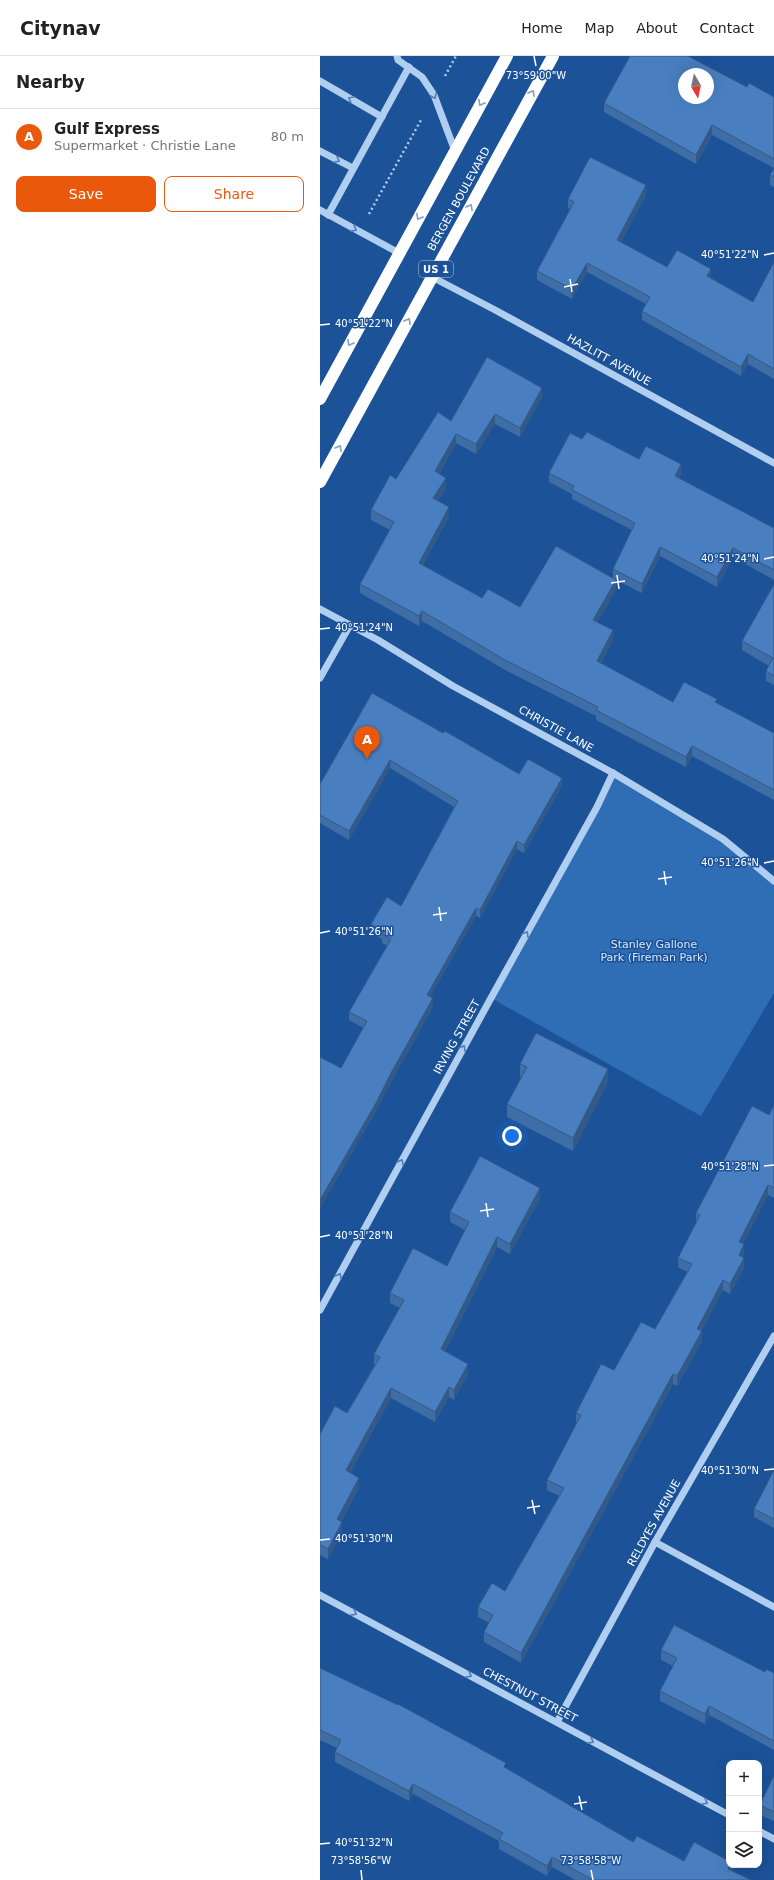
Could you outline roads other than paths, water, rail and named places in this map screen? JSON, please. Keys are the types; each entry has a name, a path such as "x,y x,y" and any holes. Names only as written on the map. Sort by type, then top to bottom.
{"highway":[{"path":"320,399 507,56"},
{"name":"BERGEN BOULEVARD","path":"320,482 553,56"}],"street":[{"path":"397,56 398,60 422,77 434,96 455,151"},
{"path":"328,215 409,67"},
{"path":"320,81 382,117"},
{"path":"320,151 353,168"},
{"path":"320,210 399,253"},
{"name":"HAZLITT AVENUE","path":"432,278 497,311 774,463"},
{"name":"CHRISTIE LANE","path":"320,609 378,640 453,686 613,773 723,839 774,881"},
{"path":"320,678 350,625"},
{"name":"IRVING STREET","path":"320,1310 597,807 613,773"},
{"name":"RELDYES AVENUE","path":"557,1722 655,1542 774,1336"},
{"path":"655,1542 774,1607"},
{"name":"CHESTNUT STREET","path":"320,1595 726,1813"},
{"path":"761,1832 774,1839"}],"place":[{"name":"Gulf Express","path":"367,759"}],"park label":[{"name":"Stanley Gallone Park (Fireman Park)","path":"654,950"}]}
